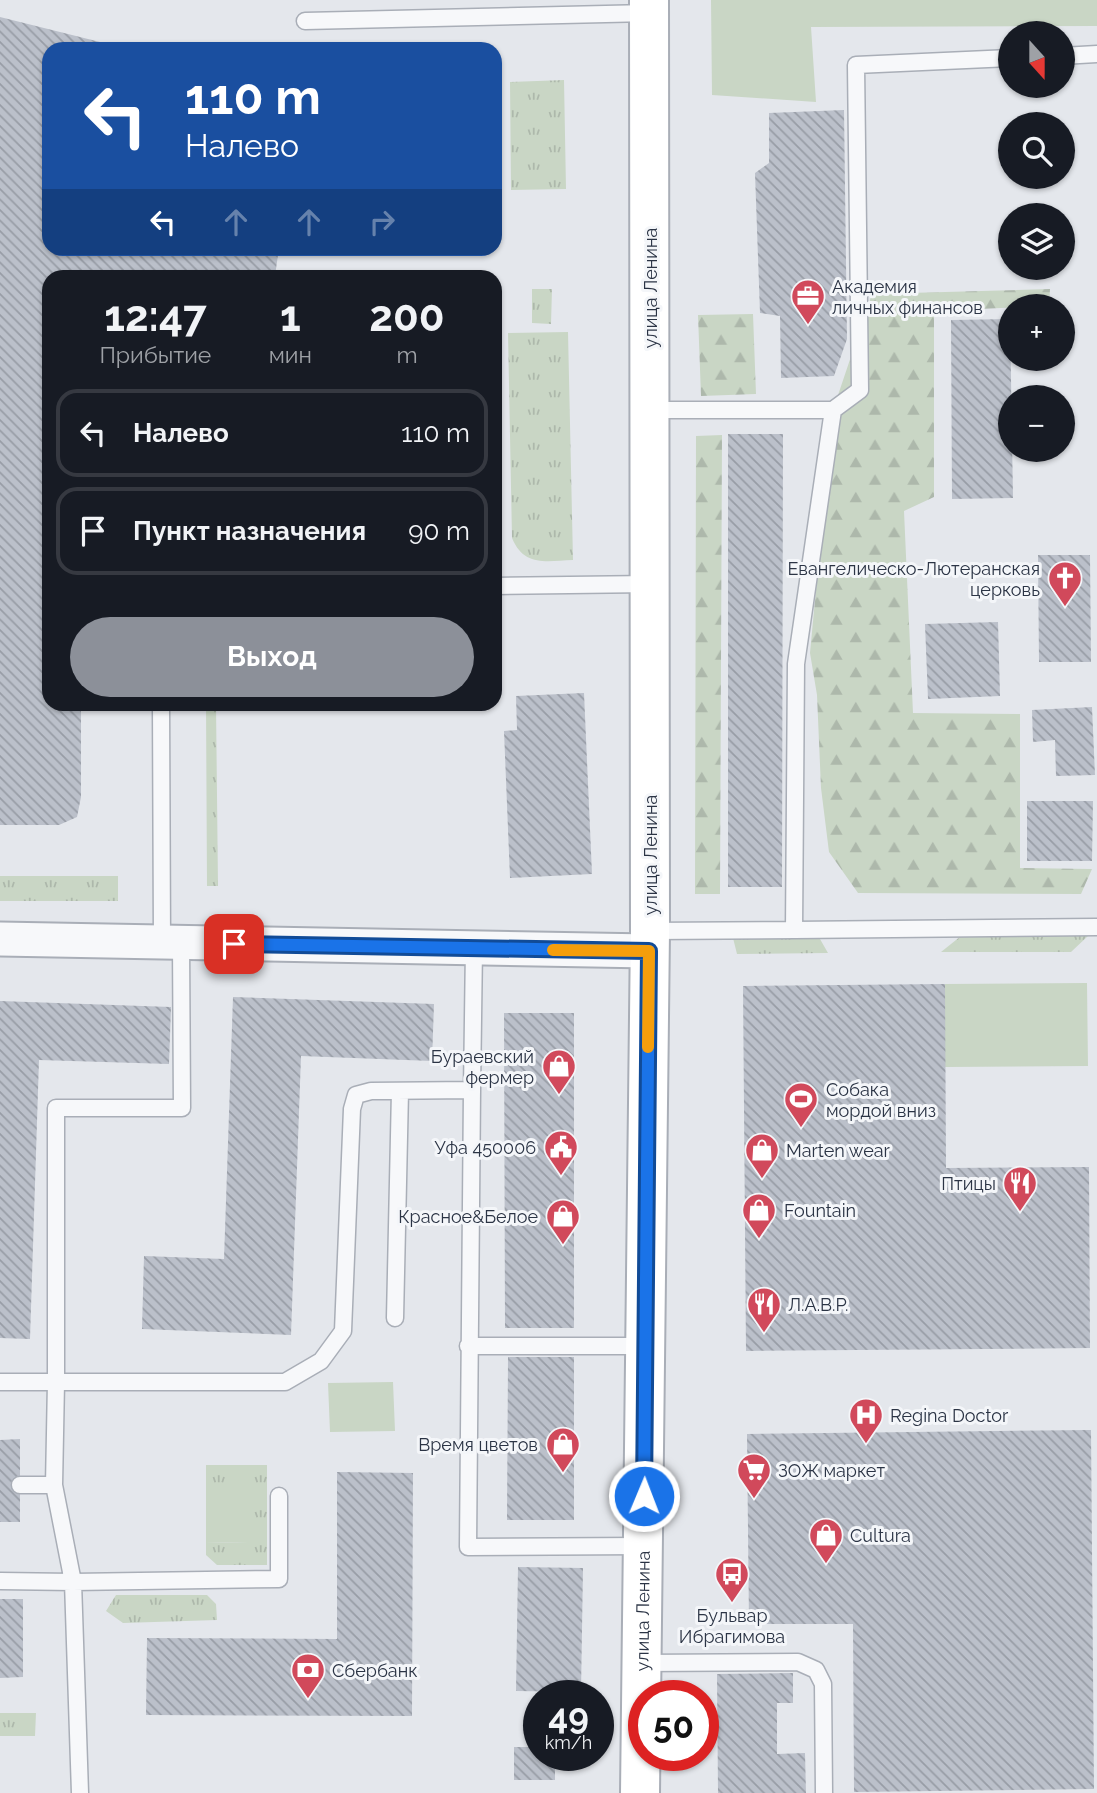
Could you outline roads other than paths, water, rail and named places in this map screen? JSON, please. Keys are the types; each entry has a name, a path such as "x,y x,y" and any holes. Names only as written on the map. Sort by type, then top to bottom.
{"main road":[{"name":"улица Ленина","path":"640,1793 650,941 649,6"}],"street":[{"path":"0,939 474,947 650,941"}],"lane":[{"path":"305,21 649,6"},
{"path":"1075,55 1097,54"},
{"path":"650,410 833,410 860,390 856,65 998,59"},
{"path":"794,930 796,664 833,410"},
{"path":"502,586 651,584"},
{"path":"80,1793 73,1582 54,1485 56,1108 182,1108 162,711"},
{"path":"650,941 794,930 1097,927"},
{"path":"474,947 468,1547 643,1546"},
{"path":"0,1382 285,1382 321,1361 343,1331 352,1109 356,1095 400,1091 472,1090"},
{"path":"395,1318 400,1091"},
{"path":"468,1346 645,1346"},
{"path":"20,1485 54,1485"},
{"path":"0,1581 279,1579 279,1496"},
{"path":"642,1663 798,1662 812,1666 824,1684 824,1793"}],"place":[{"name":"Академия личных финансов","path":"808,326"},
{"name":"Евангелическо-Лютеранская церковь","path":"1065,608"},
{"name":"Бураевский фермер","path":"559,1096"},
{"name":"Собака мордой вниз","path":"801,1129"},
{"name":"Уфа 450006","path":"561,1177"},
{"name":"Marten wear","path":"762,1180"},
{"name":"Птицы","path":"1020,1213"},
{"name":"Fountain","path":"759,1240"},
{"name":"Красное&Белое","path":"563,1246"},
{"name":"Л.А.В.Р.","path":"764,1334"},
{"name":"Regina Doctor","path":"866,1445"},
{"name":"Время цветов","path":"563,1474"},
{"name":"ЗОЖ маркет","path":"754,1500"},
{"name":"Cultura","path":"826,1565"},
{"name":"Бульвар Ибрагимова","path":"732,1604"},
{"name":"Сбербанк","path":"308,1700"}]}
